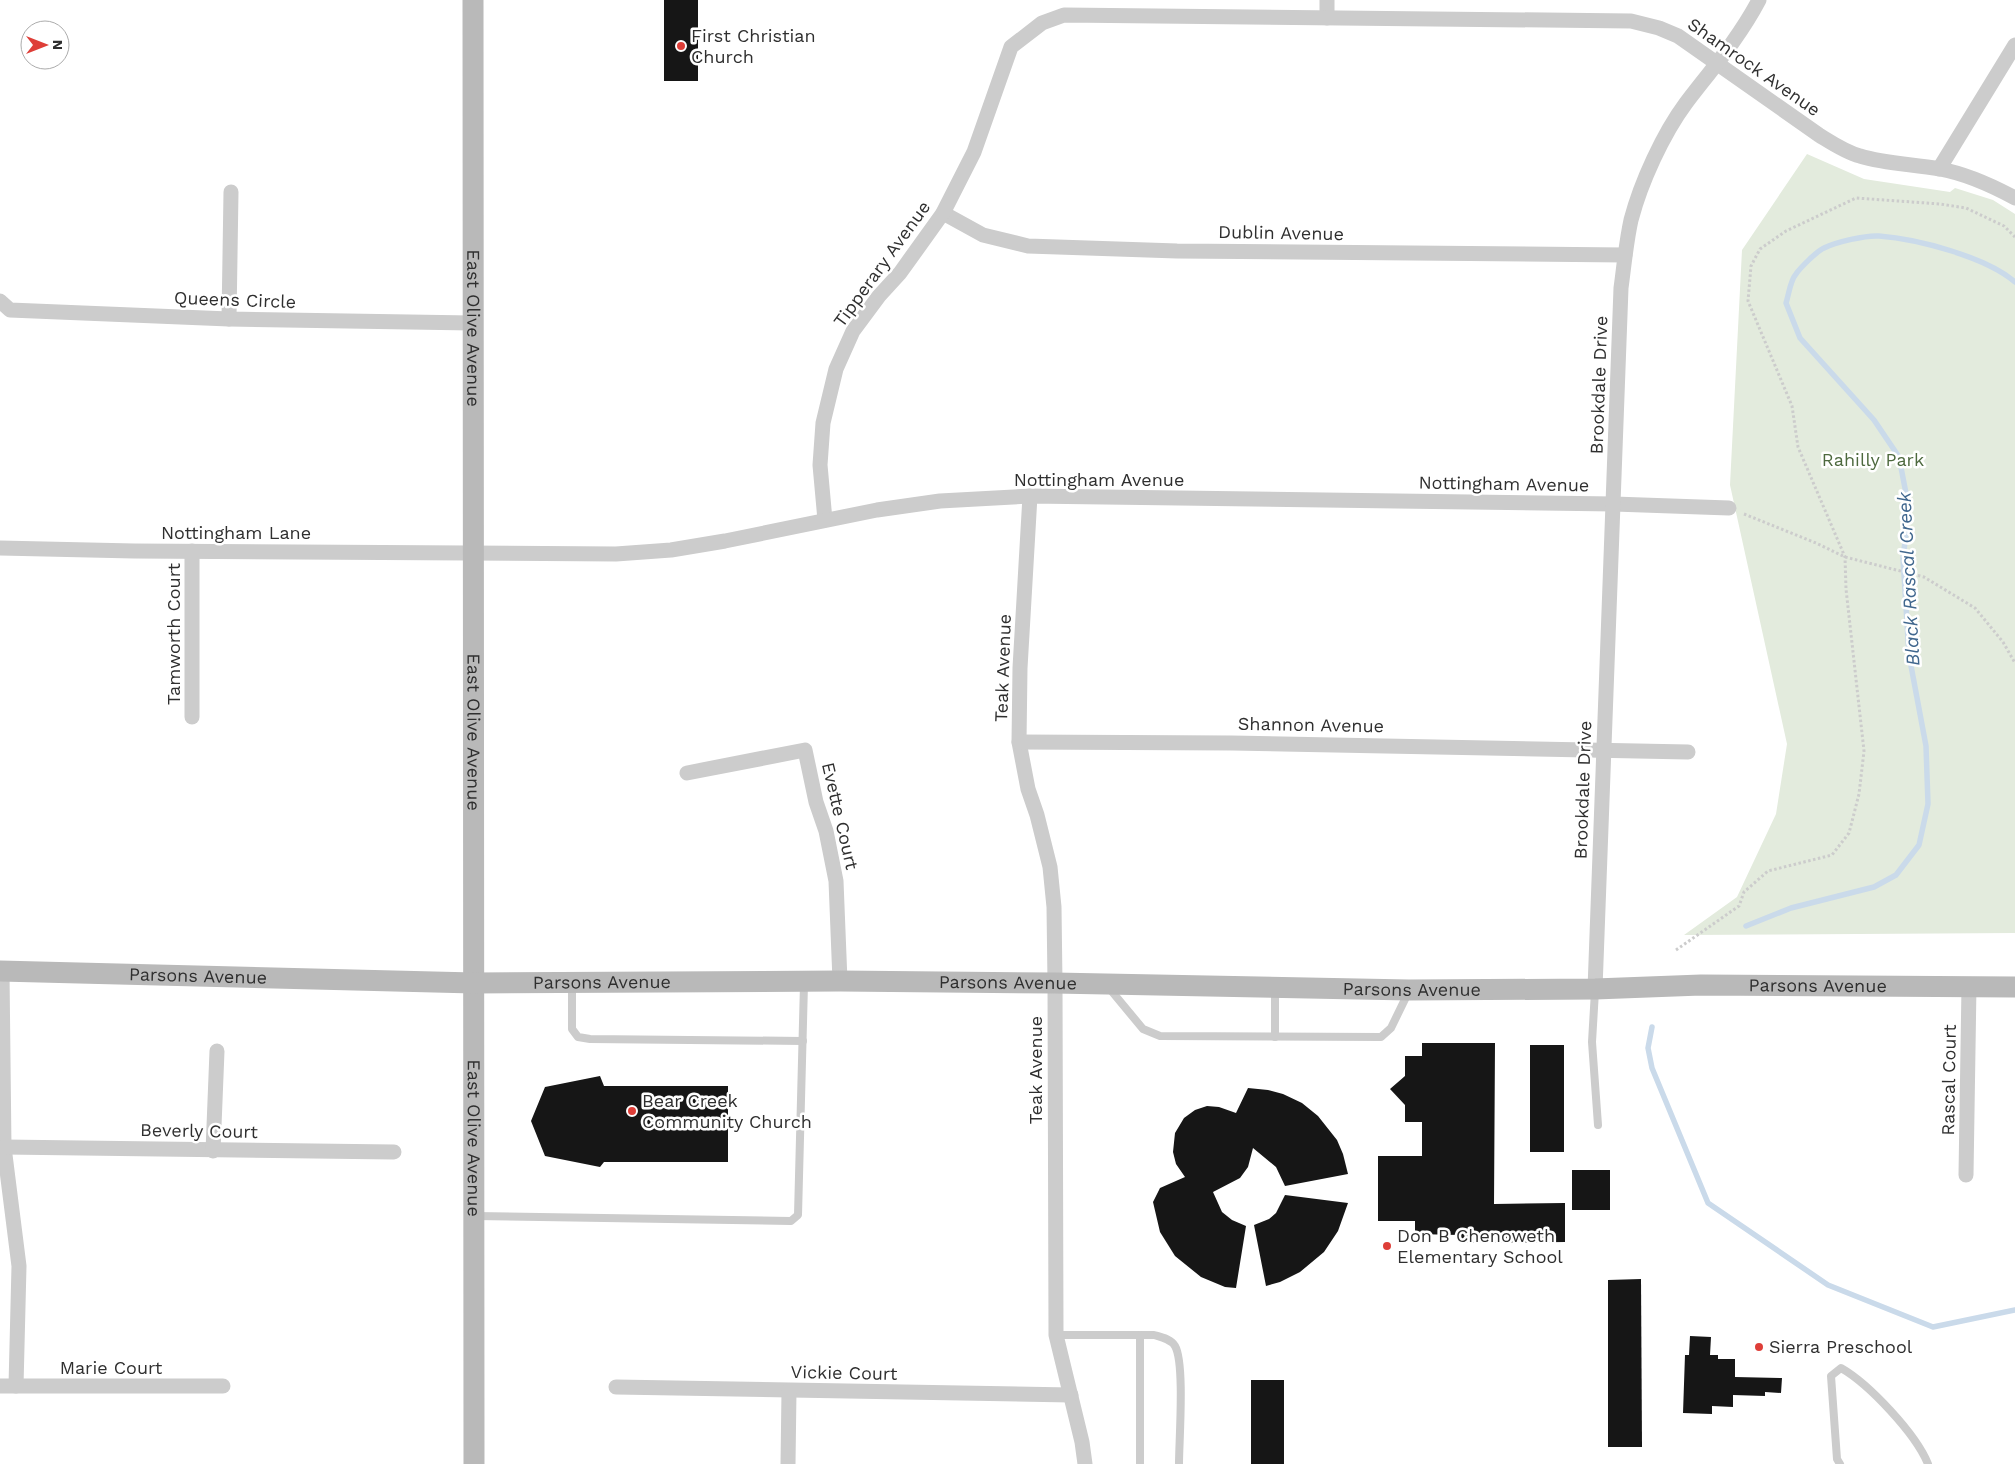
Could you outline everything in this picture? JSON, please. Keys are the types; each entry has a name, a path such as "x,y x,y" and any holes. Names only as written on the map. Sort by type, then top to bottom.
{"street":[{"name":"East Olive Avenue","path":"473,0 474,1464"},
{"path":"1326,18 1327,0"},
{"name":"Brookdale Drive","path":"1595,989 1621,288 1625,255 1635,210 1648,173 1668,130 1685,104 1718,64 1747,24 1759,0"},
{"name":"Shamrock Avenue","path":"1042,23 1064,15 1631,21 1660,28 1678,36 1838,146 1858,156 1890,164 1940,169 1972,177 1994,186 2015,198"},
{"name":"Tipperary Avenue","path":"825,520 820,465 823,423 836,369 853,331 879,296 900,273 943,213 974,152 1011,46 1042,23"},
{"path":"1940,169 2015,45"},
{"path":"229,319 231,192"},
{"name":"Dublin Avenue","path":"943,213 983,235 1028,246 1177,251 1625,255"},
{"name":"Queens Circle","path":"0,301 10,310 229,319 472,323"},
{"name":"Nottingham Avenue","path":"472,553 616,554 671,550 877,510 940,500 1030,496 1614,504 1729,508"},
{"name":"Teak Avenue","path":"1030,496 1020,668 1019,742 1028,789 1037,815 1050,867 1054,907 1056,1336 1082,1442 1085,1464"},
{"name":"Nottingham Lane","path":"0,548 472,553"},
{"name":"Tamworth Court","path":"192,551 192,717"},
{"name":"Shannon Avenue","path":"1019,742 1232,742 1688,752"},
{"name":"Evette Court","path":"687,773 806,750 816,802 826,831 836,881 840,981"},
{"path":"1,972 5,1192 19,1266 16,1386"},
{"name":"Parsons Avenue","path":"1,972 474,983 840,981 1409,990 1595,989 1701,985 2015,987"},
{"name":"Rascal Court","path":"1966,1175 1969,986"},
{"path":"213,1151 217,1051"},
{"name":"Beverly Court","path":"4,1147 394,1152"},
{"name":"Marie Court","path":"0,1386 223,1386"},
{"name":"Vickie Court","path":"616,1387 1071,1395"},
{"path":"788,1390 788,1464"}],"lane":[{"path":"474,1216 791,1221 798,1215 804,982"},
{"path":"572,983 572,1029 578,1037 590,1039 803,1041"},
{"path":"1106,984 1143,1029 1160,1036 1381,1037 1391,1028 1409,990"},
{"path":"1275,988 1275,1037"},
{"path":"1595,989 1592,1042 1598,1125"},
{"path":"1140,1335 1140,1464"},
{"path":"1056,1336 1154,1335 1167,1339 1175,1346 1180,1365 1179,1464"},
{"path":"1840,1464 1837,1459 1831,1376 1841,1368 1857,1377 1901,1423 1923,1452 1928,1464"}],"path":[{"path":"1676,950 1739,906 1744,892 1768,871 1832,855 1849,833 1859,794 1864,751 1846,589 1845,557 1798,447 1792,406 1748,301 1751,266 1760,249 1786,231 1856,198 1940,204 1966,208 2004,226 2015,237"},
{"path":"1729,508 1816,543 1845,557 1924,577 1974,608 2003,642 2015,663"}],"green space":[{"name":"Rahilly Park","path":"1807,154 1864,179 1950,192 1955,188 1993,200 2015,214 2015,933 1684,935 1737,897 1776,814 1787,744 1730,485 1742,250"}],"building":[{"name":"First Christian Church","path":"664,0 698,0 698,81 664,81"},
{"path":"1422,1043 1495,1043 1494,1204 1565,1203 1565,1242 1459,1243 1459,1235 1415,1234 1415,1221 1378,1221 1378,1156 1422,1156 1422,1122 1405,1122 1405,1105 1390,1089 1405,1076 1405,1056 1422,1056"},
{"path":"1530,1045 1564,1045 1564,1152 1530,1152"},
{"name":"Bear Creek Community Church","path":"600,1076 604,1086 728,1086 728,1162 604,1162 600,1167 545,1156 531,1121 545,1087"},
{"path":"1248,1088 1283,1094 1302,1103 1318,1116 1337,1140 1348,1174 1285,1186 1276,1167 1253,1148 1248,1167 1240,1178 1213,1192 1222,1212 1232,1220 1246,1226 1236,1288 1225,1287 1201,1277 1175,1256 1160,1232 1153,1202 1160,1188 1185,1177 1176,1164 1173,1152 1175,1133 1184,1118 1195,1110 1207,1106 1219,1107 1236,1113"},
{"path":"1572,1170 1610,1170 1610,1210 1572,1210"},
{"path":"1285,1195 1348,1203 1338,1231 1324,1252 1300,1272 1280,1282 1266,1286 1254,1225 1269,1219 1276,1213"},
{"path":"1641,1279 1642,1447 1608,1447 1608,1280"},
{"path":"1690,1336 1711,1337 1710,1355 1718,1355 1718,1359 1735,1359 1735,1377 1782,1378 1781,1393 1765,1392 1765,1396 1733,1395 1733,1407 1712,1406 1712,1414 1683,1413 1685,1355 1689,1355"},
{"path":"1251,1380 1284,1380 1284,1464 1251,1464"}],"waterway":[{"name":"Black Rascal Creek","path":"1746,926 1791,908 1874,887 1896,875 1919,845 1928,804 1926,746 1909,655 1903,558 1909,509 1899,457 1874,420 1800,338 1786,303 1792,280 1798,271 1817,252 1824,248 1851,239 1879,236 1932,245 1970,257 2002,273 2015,282"},
{"name":"Black Rascal Creek","path":"1652,1027 1648,1048 1652,1068 1708,1203 1828,1285 1933,1327 2015,1310"}],"place":[{"name":"First Christian Church","path":"681,46"},
{"name":"Bear Creek Community Church","path":"632,1111"},
{"name":"Don B Chenoweth Elementary School","path":"1387,1246"},
{"name":"Sierra Preschool","path":"1759,1347"}]}
